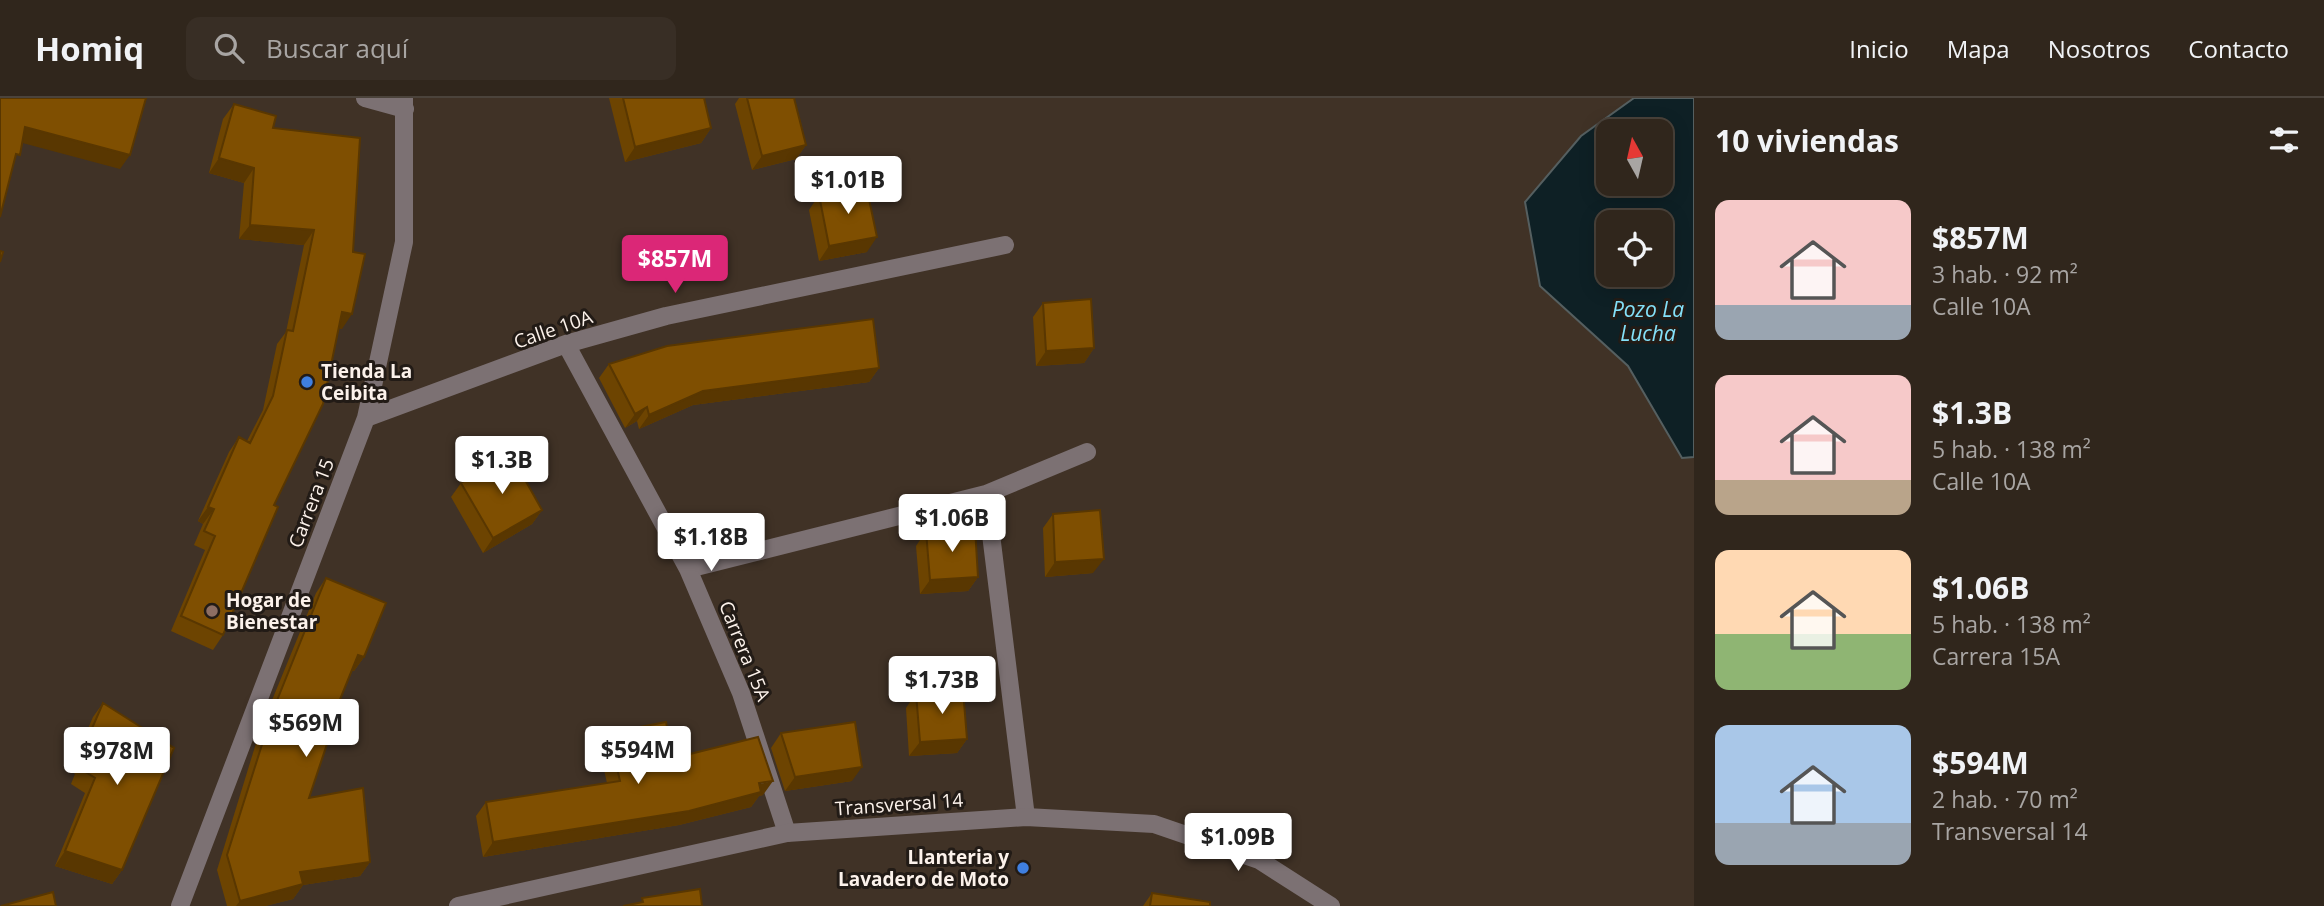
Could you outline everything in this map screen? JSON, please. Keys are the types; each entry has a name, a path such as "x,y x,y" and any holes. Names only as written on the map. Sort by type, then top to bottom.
{"street":[{"path":"365,98 405,104"},
{"name":"Carrera 15","path":"180,906 366,418 404,242 405,104"},
{"name":"Calle 10A","path":"366,418 566,344 666,316 1005,245"},
{"name":"Carrera 15A","path":"566,344 688,569 741,693 787,833"},
{"path":"688,569 986,494 1087,452"},
{"path":"986,494 1026,817"},
{"name":"Transversal 14","path":"458,906 787,833 1026,817 1154,824 1259,860 1331,906"}],"water":[{"name":"Pozo La Lucha","path":"1634,98 1694,98 1694,457 1682,458 1628,366 1540,286 1525,202 1581,136 1596,125 1596,196 1673,196 1673,119 1605,119"}],"building":[{"path":"0,98 146,98 130,155 25,127 20,155 16,154 0,217"},
{"path":"623,98 704,98 711,128 635,147"},
{"path":"747,98 794,98 806,145 762,156"},
{"path":"234,104 276,116 273,128 360,138 353,252 365,254 352,314 342,312 323,404 274,505 278,507 223,635 181,616 215,536 204,531 214,509 208,507 239,437 250,443 273,396 287,330 293,331 314,230 250,225 254,168 219,158"},
{"path":"866,185 877,237 829,246 819,195"},
{"path":"1091,299 1094,348 1046,351 1043,303"},
{"path":"873,319 879,368 703,391 649,415 647,407 635,414 609,364 667,346"},
{"path":"510,453 542,510 493,538 461,483"},
{"path":"1100,510 1104,559 1055,562 1053,514"},
{"path":"975,528 978,577 930,580 926,531"},
{"path":"326,578 386,603 364,657 358,655 326,734 330,735 309,798 363,788 370,862 300,872 303,884 240,901 227,855 272,713"},
{"path":"963,690 967,739 920,742 916,693"},
{"path":"103,703 174,748 122,870 65,851 95,778 81,769 85,759 80,756"},
{"path":"666,722 674,758 758,737 773,781 759,783 761,792 689,811 493,842 486,802 620,781 609,733"},
{"path":"855,722 862,767 795,777 781,733"},
{"path":"700,889 702,906 623,906 643,902 642,898"},
{"path":"53,892 56,906 1,906"},
{"path":"1152,893 1210,902 1210,906 1150,906"}],"place":[{"name":"Tienda La Ceibita","path":"307,382"},
{"name":"Hogar de Bienestar","path":"212,611"},
{"name":"Llanteria y Lavadero de Moto","path":"1023,868"}]}
